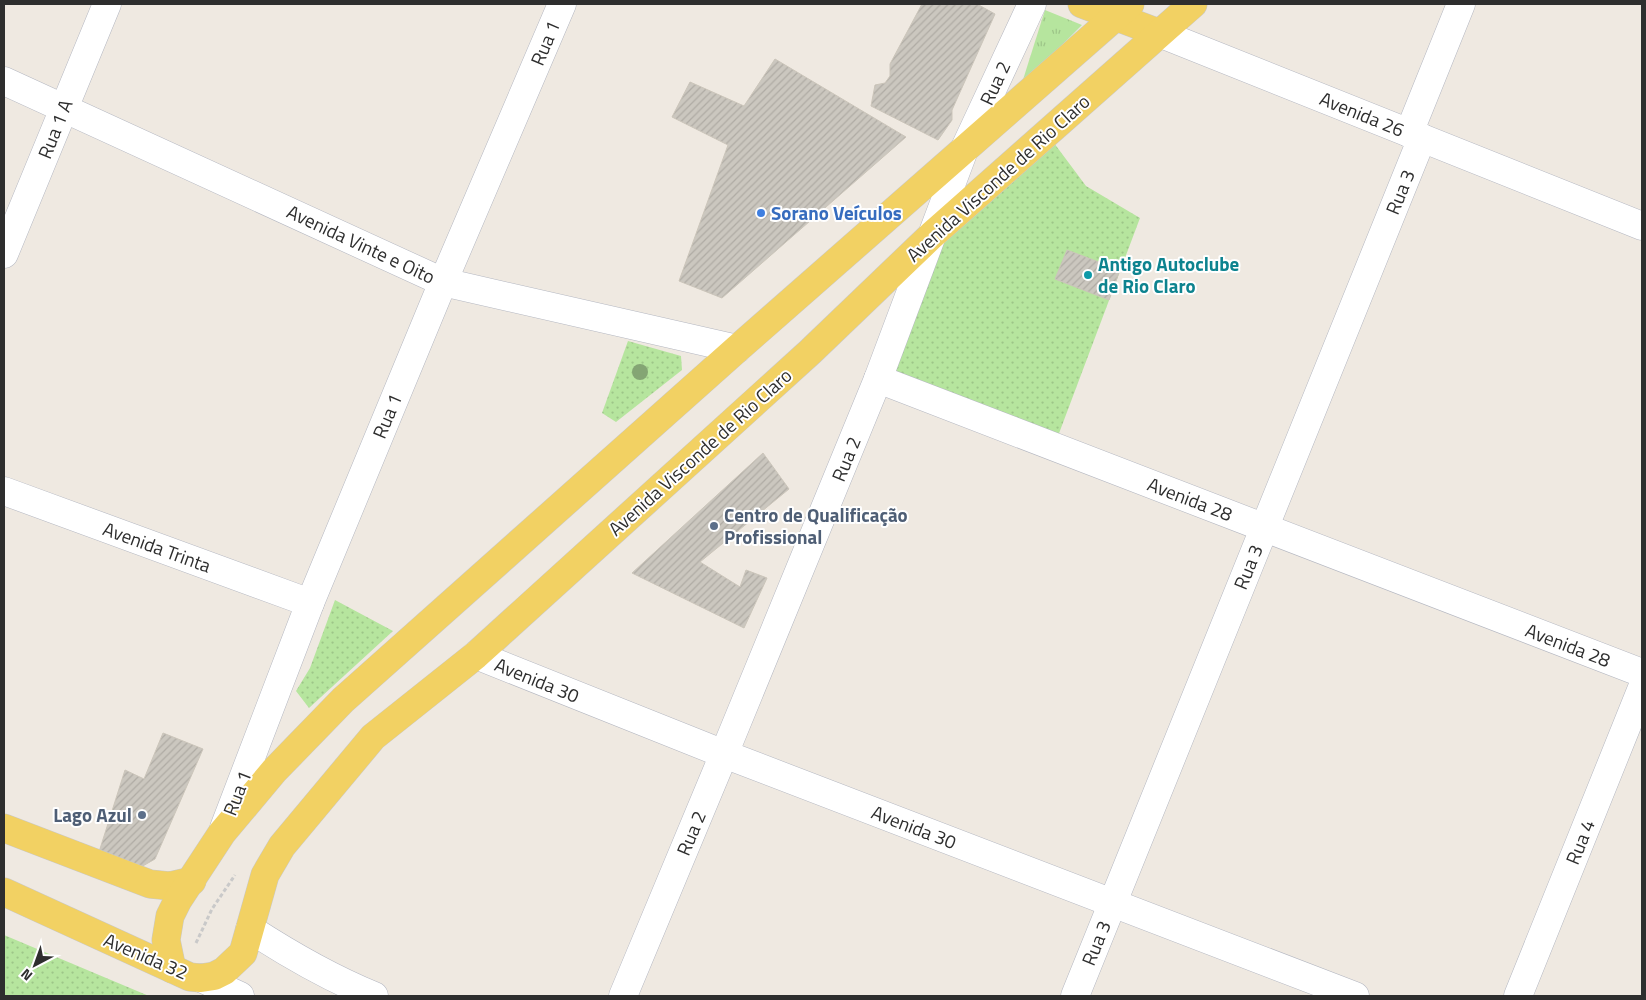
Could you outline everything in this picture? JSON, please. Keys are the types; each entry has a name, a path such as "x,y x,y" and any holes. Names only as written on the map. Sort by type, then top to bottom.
{"main road":[{"name":"Avenida 26","path":"1082,4 1123,10 1159,33"},
{"name":"Avenida Visconde de Rio Claro","path":"250,929 265,874 282,846 373,737 476,655 810,352 932,235 1194,4"},
{"path":"172,969 166,940 170,916 178,900 222,833 274,771 343,700 737,349 1123,10"},
{"path":"4,828 150,884 170,886 192,881"},
{"name":"Avenida 32","path":"4,892 190,977 214,976 234,964 243,953 250,929"}],"street":[{"name":"Rua 1 A","path":"4,254 107,4"},
{"name":"Rua 1","path":"222,833 310,603 443,282 562,4"},
{"name":"Rua 2","path":"623,996 878,379 964,150 1032,4"},
{"name":"Rua 3","path":"1075,996 1264,528 1416,136 1461,4"},
{"name":"Avenida 26","path":"1159,33 1642,226"},
{"name":"Avenida Vinte e Oito","path":"4,81 443,282 737,349"},
{"name":"Avenida 28","path":"878,379 1642,673"},
{"name":"Avenida Trinta","path":"4,491 310,603"},
{"name":"Avenida 30","path":"476,655 724,754 1355,996"},
{"name":"Rua 4","path":"1518,996 1642,688"},
{"path":"250,929 294,958 340,982 374,996"},
{"path":"201,978 240,996"}],"green space":[{"path":"1045,10 1082,25 1021,86"},
{"path":"1048,135 1086,186 1140,218 1055,444 884,379 934,237"},
{"path":"628,341 681,356 682,370 616,422 602,413"},
{"path":"335,600 393,631 309,708 296,691 310,668"},
{"path":"4,935 149,996 4,996"}],"building":[{"path":"922,4 977,4 995,14 952,110 952,120 938,140 871,106 875,85 885,83 890,76 890,64"},
{"name":"Sorano Veículos","path":"775,59 906,137 722,298 679,281 728,145 672,117 690,82 744,106"},
{"name":"Antigo Autoclube de Rio Claro","path":"1067,250 1120,270 1109,300 1055,279"},
{"name":"Centro de Qualificação Profissional","path":"763,453 789,489 700,562 740,587 746,570 767,578 744,628 632,573"},
{"name":"Lago Azul","path":"163,733 203,749 155,859 141,867 99,852 125,770 144,779"}],"place":[{"name":"Sorano Veículos","path":"761,213"},
{"name":"Antigo Autoclube de Rio Claro","path":"1088,275"},
{"name":"Centro de Qualificação Profissional","path":"714,526"},
{"name":"Lago Azul","path":"142,815"}]}
